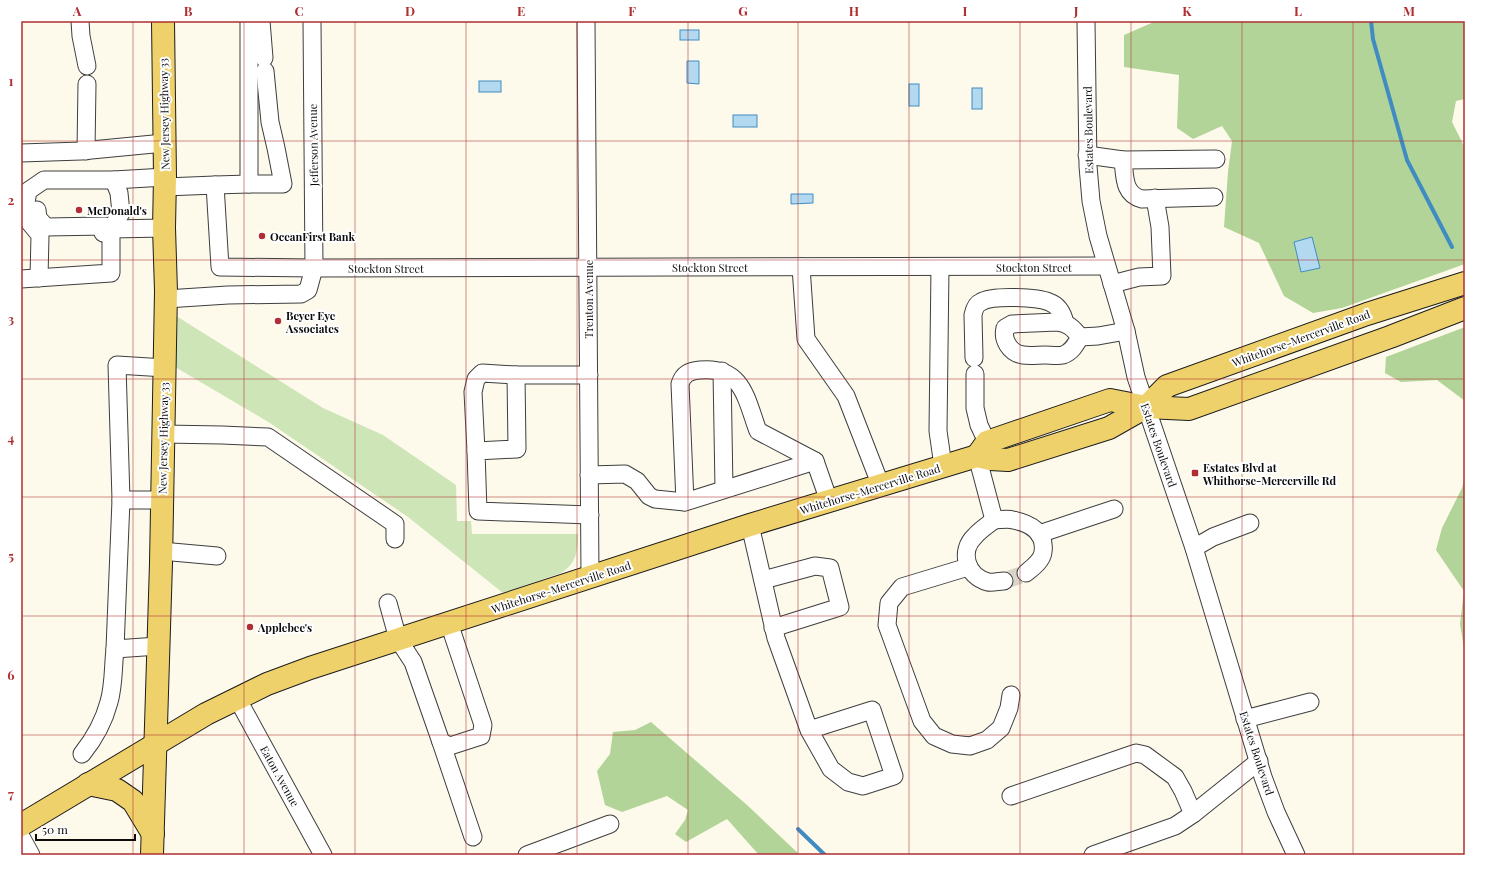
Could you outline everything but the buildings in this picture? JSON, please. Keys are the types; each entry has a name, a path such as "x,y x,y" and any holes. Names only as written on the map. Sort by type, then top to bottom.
{"main road":[{"name":"New Jersey Highway 33","path":"152,844 161,551 166,299 164,228 165,182 163,21"},
{"name":"Whitehorse-Mercerville Road","path":"1146,407 1167,386 1367,314 1465,283"},
{"name":"Whitehorse-Mercerville Road","path":"21,825 206,714 268,684 310,668 750,525 943,466 982,449 1110,400 1146,407 1189,409 1390,337 1465,308"},
{"path":"88,784 117,790 133,801 152,844"}],"street":[{"path":"80,21 80,36 87,66"},
{"path":"249,21 249,184"},
{"path":"39,278 40,235 30,223 25,208 28,191 44,180 107,180 216,185 282,184 269,116 261,21"},
{"name":"Jefferson Avenue","path":"166,299 228,295 301,294 308,290 314,268 312,21"},
{"name":"Trenton Avenue","path":"586,21 590,577"},
{"name":"Estates Boulevard","path":"1086,21 1087,155 1091,201 1098,236 1126,331 1136,377 1194,548 1245,719 1276,812 1296,855"},
{"path":"86,151 87,84"},
{"path":"21,153 86,151 164,143"},
{"path":"1087,155 1123,160 1216,159"},
{"path":"1123,160 1129,192 1135,197 1142,199 1214,197"},
{"path":"21,279 111,273 111,229 121,213 119,193 107,180"},
{"path":"107,180 83,188 49,189 39,194 36,202 38,218 46,227 105,226 111,229"},
{"name":"Stockton Street","path":"216,185 220,267 588,268 1106,266"},
{"path":"1112,284 1139,277 1162,276 1160,227 1155,198"},
{"path":"40,235 98,235 111,229 164,228"},
{"path":"800,267 806,339 846,396 881,486"},
{"path":"940,267 938,431 943,466"},
{"path":"994,520 976,408 973,315 975,308 980,302 993,298 1033,298 1049,302 1058,308 1063,315 1065,323"},
{"path":"1057,322 1065,323 1080,337 1069,352 1063,355 1023,355 1016,353 1009,347 1005,342 1003,335 1005,328 1012,324 1057,322"},
{"path":"1080,337 1098,336 1126,331"},
{"path":"82,754 92,742 102,723 110,701 115,649 121,500 117,366 165,368"},
{"path":"684,502 680,384 682,377 686,372 710,369 722,371 733,378 743,388 758,431 815,461 829,501"},
{"path":"722,371 724,489"},
{"path":"589,374 516,375 482,373 476,379 473,392 478,511 590,516"},
{"path":"476,451 517,449 516,375"},
{"path":"163,434 268,437 395,524 395,539"},
{"path":"589,475 625,474 637,481 649,496 655,499 684,502 815,461"},
{"path":"121,500 162,500"},
{"path":"1039,534 1114,509"},
{"path":"1004,580 989,582 976,576 968,567 966,551 974,536 994,520 1012,519 1032,526 1042,537 1043,552 1036,564 1026,573"},
{"path":"1194,548 1213,537 1250,523"},
{"path":"750,525 776,638 810,730 832,769 848,782 863,786 894,776 872,710 810,730"},
{"path":"161,551 217,556"},
{"path":"762,580 815,566 830,568 840,607 774,628"},
{"path":"968,567 902,587 889,603 887,625 922,721 934,736 952,744 970,746 987,740 1001,728 1009,708 1011,694"},
{"path":"388,604 398,639 413,662 473,837"},
{"path":"441,742 450,746 481,736 483,724 449,623"},
{"path":"115,649 158,646"},
{"name":"Eaton Avenue","path":"237,698 323,855"},
{"path":"1245,719 1310,702"},
{"path":"1011,796 1136,754 1145,755 1174,777 1183,791 1192,814"},
{"path":"1093,855 1133,849 1176,826 1259,761"},
{"path":"526,855 610,824"},
{"path":"21,837 31,855"}],"green space":[{"path":"1156,21 1465,21 1465,99 1456,101 1452,122 1465,148 1465,264 1342,308 1313,313 1284,296 1259,243 1224,227 1232,141 1222,126 1193,139 1177,128 1179,75 1124,67 1124,35"},
{"path":"173,314 323,408 383,435 456,485 457,521 471,521 472,534 578,534 577,551 570,566 561,573 503,593 408,517 270,423 170,364"},
{"path":"1465,327 1465,401 1437,380 1401,382 1385,373 1386,357"},
{"path":"1465,476 1465,654 1460,624 1464,591 1436,550 1442,528 1462,488"},
{"path":"651,722 747,805 800,855 759,855 727,819 686,842 675,834 685,820 688,810 667,796 622,812 605,805 597,771 610,754 613,732 635,730"}],"water":[{"path":"680,30 699,30 699,40 680,40"},
{"path":"687,61 699,61 699,84 687,83"},
{"path":"479,81 501,81 501,92 479,92"},
{"path":"909,84 919,84 919,106 909,106"},
{"path":"972,88 982,88 982,109 972,109"},
{"path":"733,115 757,115 757,127 733,127"},
{"path":"791,194 813,194 813,203 791,204"},
{"path":"1312,237 1320,268 1301,272 1294,242"}],"waterway":[{"path":"1371,21 1373,39 1407,160 1452,247"},
{"path":"798,829 825,855"}],"tunnel":[{"path":"1004,581 1026,573"}],"place":[{"name":"McDonald's","path":"79,210"},
{"name":"OceanFirst Bank","path":"262,236"},
{"name":"Beyer Eye Associates","path":"278,321"},
{"name":"Estates Blvd at Whithorse-Mercerville Rd","path":"1195,473"},
{"name":"Applebee's","path":"250,627"}]}
